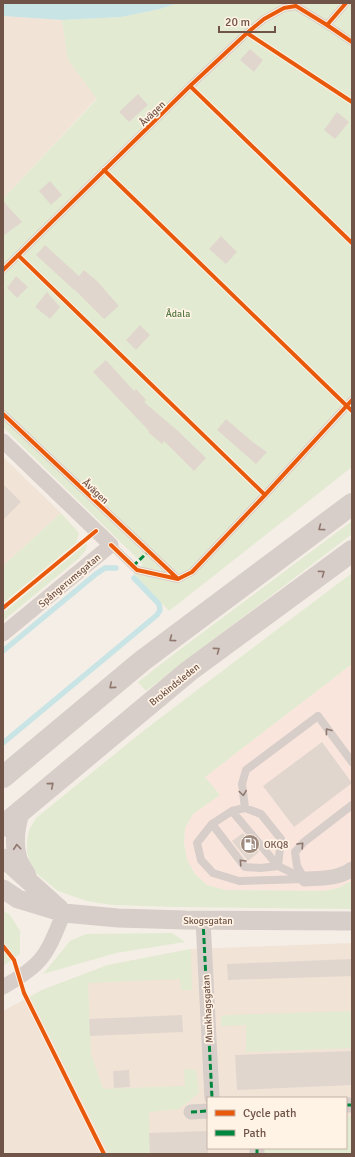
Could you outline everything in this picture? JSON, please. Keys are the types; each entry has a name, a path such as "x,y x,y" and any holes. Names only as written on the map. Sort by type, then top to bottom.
{"main road":[{"path":"3,776 142,661 352,504"},
{"name":"Brokindsleden","path":"3,826 189,671 352,551"}],"street":[{"path":"3,441 111,545"},
{"name":"Spångerumsgatan","path":"3,634 111,545"},
{"path":"21,810 16,825 16,845 18,859 30,882"},
{"path":"3,858 64,913 48,948 37,963 20,978 3,987"},
{"path":"305,879 332,878 352,869"},
{"name":"Skogsgatan","path":"3,889 18,899 64,913 118,918 203,920 352,920"},
{"name":"Munkhagsgatan","path":"203,920 212,1097"},
{"path":"191,1112 207,1110"}],"lane":[{"path":"327,25 346,3"},
{"name":"Åvägen","path":"3,270 190,86 264,19 284,8 296,6 352,42"},
{"path":"111,545 137,570 178,579 192,572 352,400"},
{"name":"Åvägen","path":"3,414 178,579"},
{"path":"245,808 242,784 246,770 318,716 352,762"},
{"path":"305,879 297,866 294,852 304,842 352,805"},
{"path":"278,866 281,839 261,814 245,808 232,811 212,824 197,843 201,860 213,873 239,881 305,879"},
{"path":"232,811 278,866 305,879"},
{"path":"212,824 245,867 261,868 278,866"}],"shaded area":[{"path":"3,16 62,20 68,60 97,98 3,199"},
{"path":"3,457 61,513 3,566"},
{"path":"352,664 352,881 338,888 324,891 224,890 207,885 195,874 187,860 184,843 185,828 193,814 219,795 205,777"},
{"path":"352,943 352,1154 3,1154 3,1011 42,990 108,965 191,949"}],"green space":[{"name":"Ådala","path":"179,3 352,3 352,467 169,611 134,574 143,564 3,427 3,199 97,99 68,60 62,20 121,17 160,9"},
{"path":"61,513 79,533 76,543 3,603 3,566"},
{"path":"352,521 352,534 146,691 138,682 182,648"},
{"path":"87,543 83,554 78,559 3,621 3,613"},
{"path":"352,573 352,664 205,777 220,795 193,814 185,828 184,843 187,860 195,874 207,885 225,890 324,891 338,888 352,881 352,909 112,905 87,901 58,891 36,873 30,864 27,852 27,841 29,830 36,818 147,728"},
{"path":"3,910 10,915 20,931 20,954 3,966"},
{"path":"172,933 185,942 116,953 43,974 70,941 86,934"},
{"path":"191,949 192,990 181,990 180,979 88,983 91,1054 103,1089 185,1086 184,1069 196,1070 199,1093 179,1109 149,1112 150,1154 109,1154 30,997 42,990 108,965"},
{"path":"352,1011 352,1048 246,1052 246,1025 221,1026 221,1016 229,1015"},
{"path":"347,1116 352,1116 352,1154 261,1154 260,1149 347,1149"}],"water":[{"path":"3,3 179,3 160,9 121,17 62,20 3,16"}],"building":[{"path":"250,49 263,60 254,72 240,60"},
{"path":"138,94 148,105 129,122 119,112"},
{"path":"337,112 349,122 335,139 324,130"},
{"path":"50,181 62,195 51,205 39,191"},
{"path":"3,201 22,222 3,236"},
{"path":"221,236 237,252 226,264 209,249"},
{"path":"45,245 79,276 84,270 97,281 119,306 104,319 74,289 36,255"},
{"path":"16,276 28,287 17,298 7,288"},
{"path":"47,292 60,307 50,319 35,307"},
{"path":"140,325 150,335 136,350 126,340"},
{"path":"106,360 134,391 136,389 146,400 144,402 178,431 206,458 194,471 164,441 162,444 148,432 149,431 93,372"},
{"path":"226,419 267,452 256,464 217,430"},
{"path":"3,484 21,502 3,520"},
{"path":"322,742 352,783 294,827 263,786"},
{"path":"243,833 259,852 248,861 232,841"},
{"path":"352,959 352,976 228,980 227,964"},
{"path":"182,1015 183,1032 90,1036 89,1019"},
{"path":"352,1051 352,1085 237,1090 235,1055"},
{"path":"129,1070 130,1087 114,1088 113,1071"},
{"path":"207,1131 208,1154 150,1154 149,1133"}],"waterway":[{"path":"3,651 96,574 105,568 116,568"},
{"path":"3,743 157,615 160,610 159,604 134,578"}],"marked path":[{"path":"133,566 149,551"},
{"path":"203,920 212,1097"},
{"path":"347,1105 352,1105"},
{"path":"191,1112 207,1111"},
{"path":"257,1149 257,1154"}],"cycle path":[{"path":"346,3 327,25 352,42"},
{"path":"3,270 190,86 264,19 284,8 296,6 327,25"},
{"path":"247,33 352,102"},
{"path":"190,86 352,243"},
{"path":"104,170 352,411"},
{"path":"18,255 265,495"},
{"path":"111,545 137,570 178,579 192,572 352,400"},
{"path":"3,414 178,579"},
{"path":"3,608 96,531"},
{"path":"3,946 14,960 24,993 104,1154"}],"place":[{"name":"OKQ8","path":"250,844"}]}
